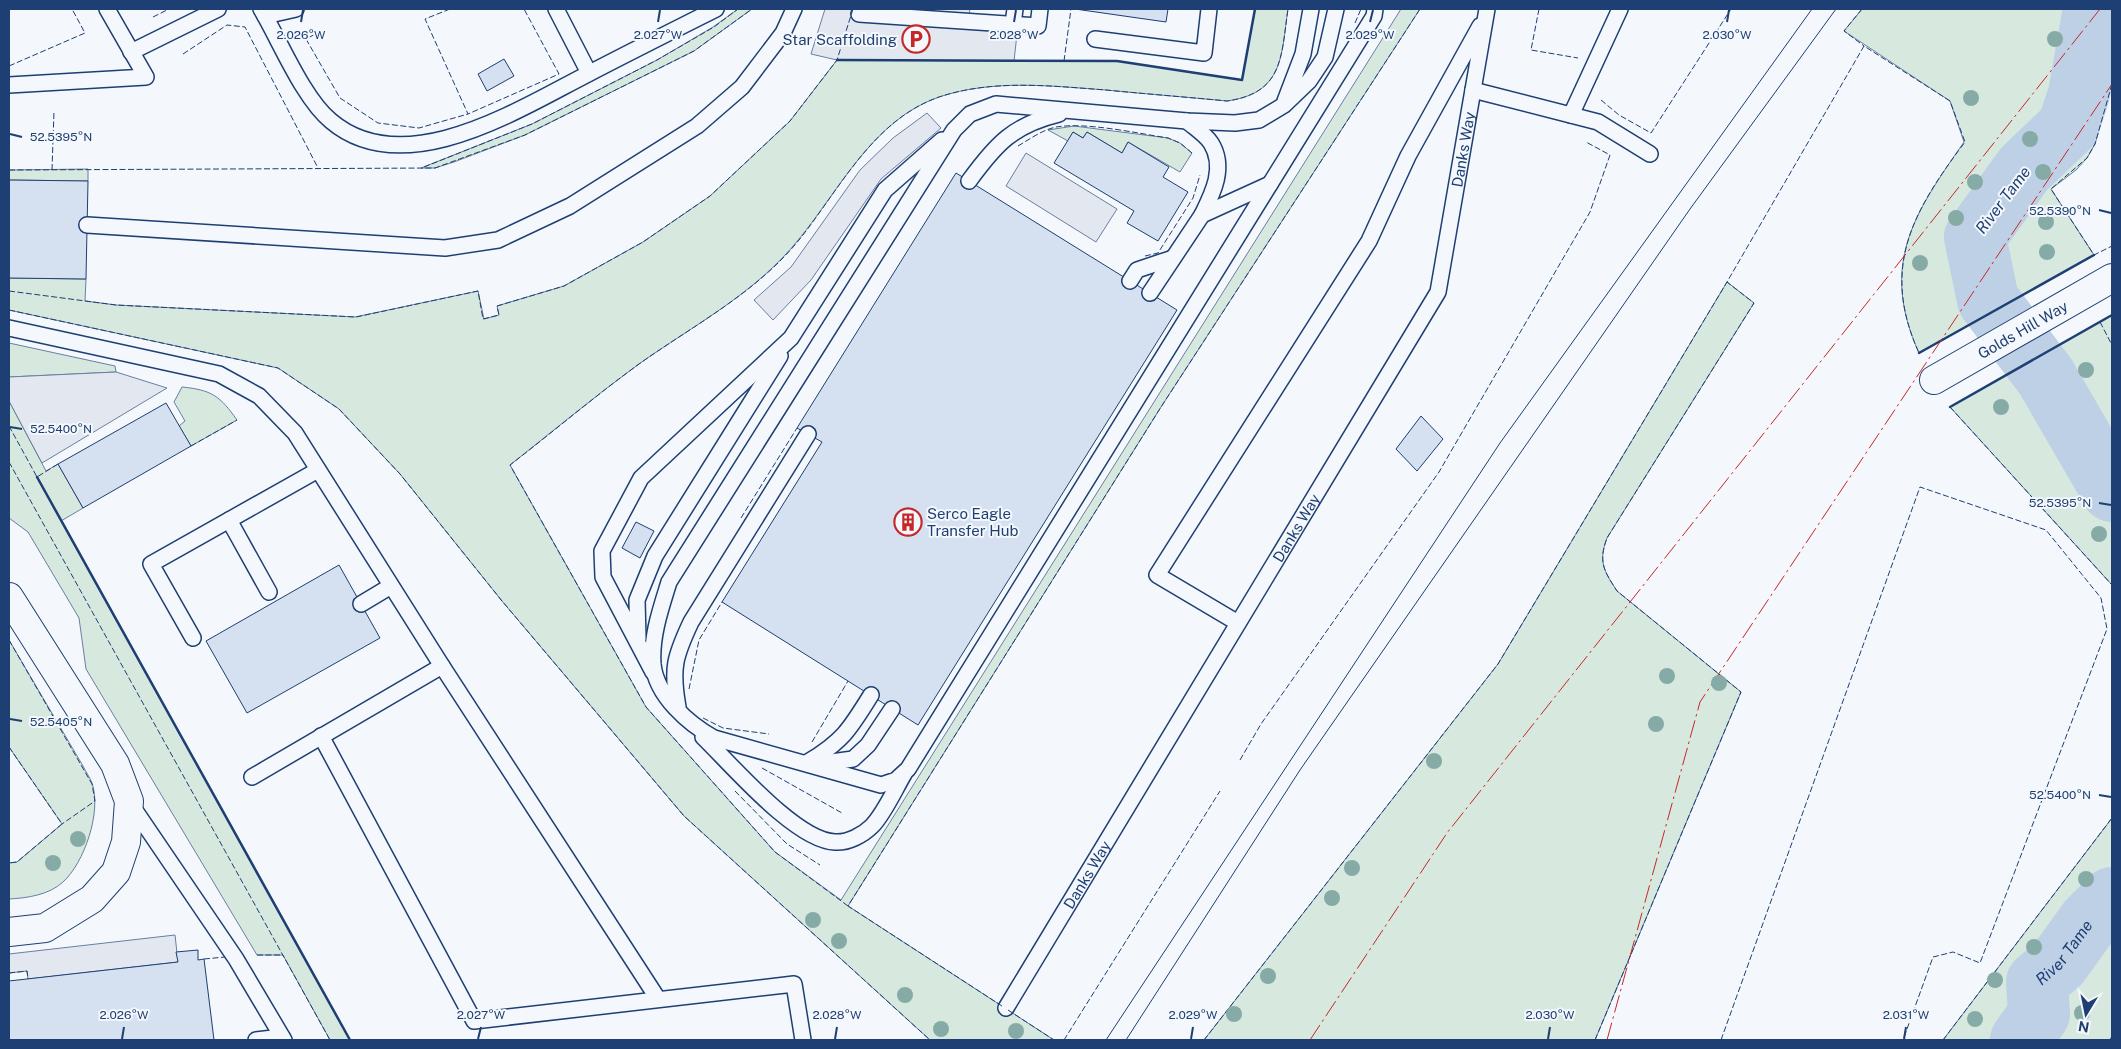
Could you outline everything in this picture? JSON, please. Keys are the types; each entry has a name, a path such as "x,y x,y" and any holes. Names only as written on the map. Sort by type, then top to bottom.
{"street":[{"name":"Golds Hill Way","path":"1934,380 2110,279"},
{"path":"9,597 115,764 129,801 126,842 116,872 92,899 45,928 9,932"}],"lane":[{"path":"9,85 146,76 107,9"},
{"path":"131,52 218,9"},
{"path":"296,9 263,12 313,101 331,122 359,138 388,144 420,144 454,137 497,120 716,9"},
{"path":"556,9 589,73"},
{"path":"87,224 445,248 498,240 570,206 697,126 742,87 783,33 794,9"},
{"path":"1013,24 1015,9"},
{"path":"859,14 890,12 985,16 1013,24 1038,26 1040,9"},
{"path":"1095,39 1204,53 1208,9"},
{"path":"1284,105 1303,54 1311,9"},
{"path":"638,643 638,600 655,556 885,190 970,114 996,104 1187,121 1235,123 1259,120 1284,105 1309,81 1326,57 1336,9"},
{"path":"1572,115 1620,9"},
{"path":"791,338 641,478 602,551 603,578 659,682 679,713 784,818 813,835 834,842 850,841 872,826 1376,11"},
{"path":"1238,623 1156,574 1369,241 1408,156 1487,12"},
{"name":"Danks Way","path":"1006,1008 1438,292 1487,12"},
{"path":"1473,90 1598,122 1650,154"},
{"path":"969,181 986,157 1015,130 1037,119 1072,111"},
{"path":"1150,293 1202,215 1218,181 1216,153 1210,142 1187,121"},
{"path":"659,682 653,664 656,624 669,582 954,130"},
{"path":"1202,215 1270,184"},
{"path":"1130,280 1137,270 1174,258"},
{"path":"9,328 219,374 259,396 295,433 442,666 658,999"},
{"path":"679,713 674,685 676,654 691,622 808,434"},
{"path":"193,638 151,564 318,470"},
{"path":"229,520 269,592"},
{"path":"361,604 391,586"},
{"path":"252,778 442,666"},
{"path":"805,764 834,747 850,729 871,695"},
{"path":"805,764 853,759 868,745 892,708"},
{"path":"692,726 714,738 881,785 896,780 908,768"},
{"path":"322,736 474,1021 794,984 804,1040"},
{"path":"129,801 236,959 283,1039 256,1040"}],"shaded area":[{"path":"738,9 752,9 694,51 525,135 454,162 435,168 421,168 532,124 657,60 713,27"},
{"name":"Star Scaffolding","path":"825,9 970,9 968,21 1018,25 1014,61 837,60 811,54"},
{"path":"1255,9 1288,9 1284,42 1276,70 1270,81 1260,90 1246,97 1227,101 1106,90 1022,85 959,91 939,97 916,108 895,122 877,139 844,178 799,239 764,276 724,307 639,364 510,465 646,707 775,852 841,900 1401,9 1420,9 1161,407 848,906 1054,1040 930,1040 684,816 502,601 400,474 339,409 278,368 9,310 9,278 86,279 85,301 116,305 355,317 478,291 484,319 499,315 497,306 564,286 643,242 710,196 790,121 837,60 1117,61 1242,80"},
{"path":"1862,9 2112,9 2112,84 2095,144 2087,158 2076,170 2051,189 2094,255 1919,353 1907,321 1902,293 1902,266 1908,241 1917,217 1930,193 1964,142 1950,101 1844,31"},
{"path":"927,113 941,128 881,179 811,280 773,320 754,300 791,267 860,170 893,138"},
{"path":"1074,126 1168,138 1180,143 1192,153 1180,172 1128,142 1122,153 1087,132 1083,138 1073,132 1068,141 1048,130"},
{"path":"1026,153 1117,209 1096,242 1006,186"},
{"path":"88,169 88,181 9,180 9,170"},
{"path":"1727,282 1754,303 1607,538 1604,546 1603,560 1606,572 1617,591 1741,692 1595,1040 1204,1040 1498,664"},
{"path":"2112,315 2112,585 1950,407"},
{"path":"9,343 115,366 116,372 9,377"},
{"path":"116,372 167,388 42,463 9,401 9,377"},
{"path":"182,387 208,392 220,400 237,420 191,446 179,426 185,421 174,402"},
{"path":"9,401 46,471 58,464 83,508 61,521 350,1040 330,1040 283,955 257,955 86,669 79,618 28,532 9,518"},
{"path":"9,640 90,779 95,808 93,822 84,850 78,863 63,882 45,893 9,899 9,863 17,862 62,824 9,747"},
{"path":"2112,818 2112,1040 1943,1040"},
{"path":"175,935 178,962 28,979 27,971 9,973 9,954"}],"building":[{"path":"1075,9 1168,9 1166,22"},
{"path":"504,59 514,76 487,91 478,74"},
{"path":"1073,132 1083,138 1087,132 1122,153 1128,142 1169,167 1163,177 1188,192 1158,241 1127,223 1134,211 1054,163"},
{"name":"Serco Eagle Transfer Hub","path":"956,173 1177,310 918,725 722,602 822,442 797,428"},
{"path":"9,180 88,181 86,279 9,278"},
{"path":"166,403 191,446 83,508 58,464"},
{"path":"1421,416 1443,439 1417,471 1396,449"},
{"path":"636,522 654,531 640,558 622,548"},
{"path":"339,565 380,638 247,713 206,641"},
{"path":"198,950 198,960 204,959 214,1040 9,1040 9,981 178,962 176,952"}],"waterway":[{"name":"River Tame","path":"2094,9 2079,94 2068,127 2024,169 1975,237 1988,300 2046,377 2112,491"},
{"name":"River Tame","path":"2021,1040 2039,1014 2037,982 2058,964 2089,921 2112,898"}],"tram line":[{"path":"1106,1040 1500,443 1812,9"},
{"path":"1126,1040 1300,770 1690,209 1836,9"}],"fence":[{"path":"9,66 85,33 72,9"},
{"path":"153,17 169,9"},
{"path":"450,9 425,19 468,114 559,74 524,9"},
{"path":"424,167 532,124 657,60 714,27 738,9"},
{"path":"9,170 435,168 525,135 694,51 752,9"},
{"path":"9,291 116,305 356,317 478,291 483,319 499,315 497,306 564,286 643,242 710,196 790,121 837,60 853,9"},
{"path":"1064,61 1071,9"},
{"path":"848,906 775,852 646,707 510,465 639,364 724,307 764,276 799,240 844,178 877,139 895,122 916,108 939,97 959,91 1022,85 1106,90 1227,101 1246,97 1260,90 1270,81 1276,70 1284,42 1288,9"},
{"path":"1355,23 1361,9"},
{"path":"1002,1006 848,906 1161,407 1420,9"},
{"path":"1539,9 1531,50 1578,58"},
{"path":"1601,100 1619,115 1651,133 1731,9"},
{"path":"1862,9 1844,31 1864,46"},
{"path":"183,54 227,25 245,27 318,168"},
{"path":"321,31 306,39 340,98 378,123 419,128 468,114"},
{"path":"1595,1040 1741,692 1617,591 1604,566 1604,546 1607,538 1754,303 1727,282 1864,46 1950,101 1965,142 1930,192 1917,216 1908,241 1903,267 1902,293 1908,322 1919,353"},
{"path":"2112,84 2095,144 2087,158 2051,189 2094,255 2112,246"},
{"path":"52,170 54,111"},
{"path":"1018,146 1051,128 1082,126 1168,138 1180,143 1192,153"},
{"path":"1240,760 1261,724 1439,472 1590,212 1610,155 1586,142"},
{"path":"1145,256 1158,253 1193,198 1200,175"},
{"path":"1204,1040 1498,664 1727,282"},
{"path":"9,310 278,368 339,409 400,474 502,601 684,816 930,1040"},
{"path":"2100,322 2112,345"},
{"path":"1950,407 2112,585"},
{"path":"191,446 237,420"},
{"path":"9,426 37,477 58,464"},
{"path":"741,518 797,428"},
{"path":"9,462 330,1040"},
{"path":"1721,1040 1920,487 2046,530 2101,598 2107,629 1980,963 1953,952 1933,957 1903,1040"},
{"path":"689,689 699,640 722,602"},
{"path":"9,640 92,784 95,801 62,824"},
{"path":"812,742 848,681"},
{"path":"703,718 723,728 769,734"},
{"path":"9,747 62,824 17,862 9,863"},
{"path":"762,768 842,813"},
{"path":"735,791 787,844 820,865"},
{"path":"1064,1040 1220,791"},
{"path":"1943,1040 2112,818"},
{"path":"257,955 283,955"},
{"path":"204,959 225,957"},
{"path":"9,973 27,971 28,979"},
{"path":"1008,1010 1054,1040"},
{"path":"2110,1040 2112,1036"}],"wall":[{"path":"837,60 1117,61 1242,80 1255,9"},
{"path":"1919,353 2094,255"},
{"path":"1950,407 2112,315"},
{"path":"37,477 350,1040"}],"power":[{"path":"1310,1040 1447,833 2100,9"},
{"path":"1607,1040 1700,702 2112,84"}],"place":[{"name":"Star Scaffolding","path":"916,39"},
{"name":"Serco Eagle Transfer Hub","path":"908,522"}]}
